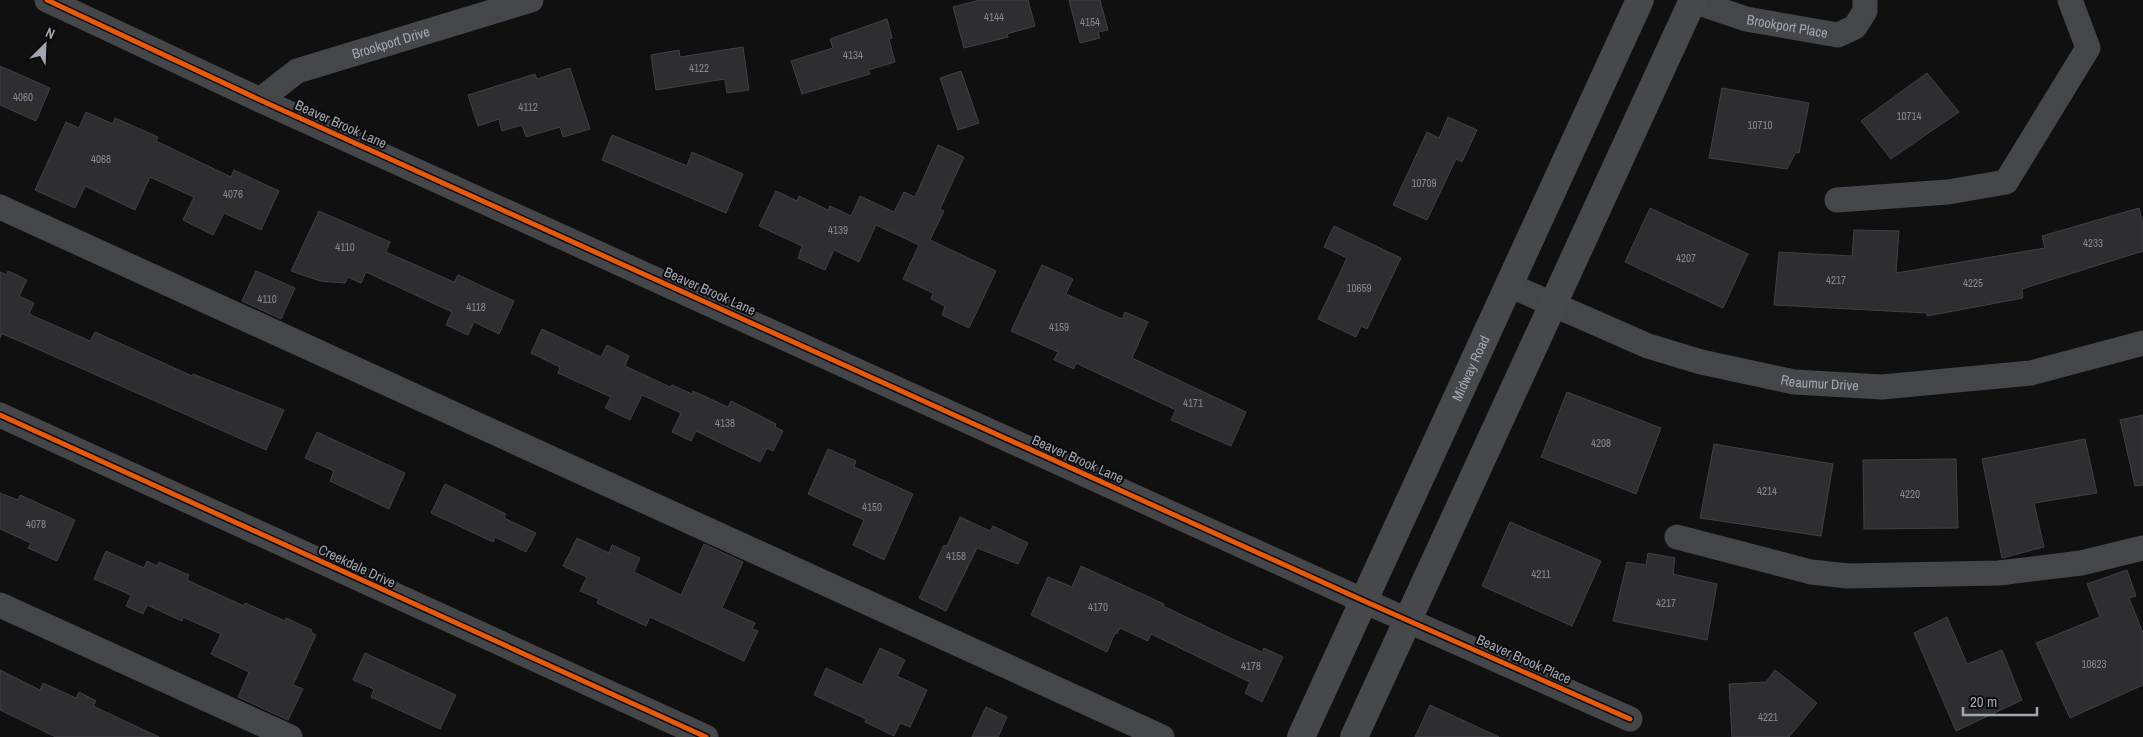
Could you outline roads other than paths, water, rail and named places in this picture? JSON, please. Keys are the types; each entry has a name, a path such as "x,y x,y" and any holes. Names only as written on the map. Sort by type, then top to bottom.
{"main road":[{"name":"Midway Road","path":"1301,737 1640,0"},
{"path":"1354,737 1692,0"}],"street":[{"name":"Beaver Brook Lane","path":"47,0 260,100 1408,620"},
{"name":"Brookport Drive","path":"260,100 297,71 531,0"},
{"name":"Brookport Place","path":"1692,0 1746,19 1838,35 1855,27 1865,11 1865,0"},
{"path":"1837,200 1948,192 2006,182 2088,48 2070,0"},
{"path":"0,207 1162,737"},
{"name":"Reaumur Drive","path":"1509,285 1552,306 1648,346 1701,362 1794,382 1882,387 2032,373 2143,343"},
{"name":"Creekdale Drive","path":"0,415 706,737"},
{"path":"1677,537 1811,572 1848,576 1999,573 2081,563 2143,548"},
{"path":"0,605 290,737"},
{"name":"Beaver Brook Place","path":"1408,620 1630,719"}]}
